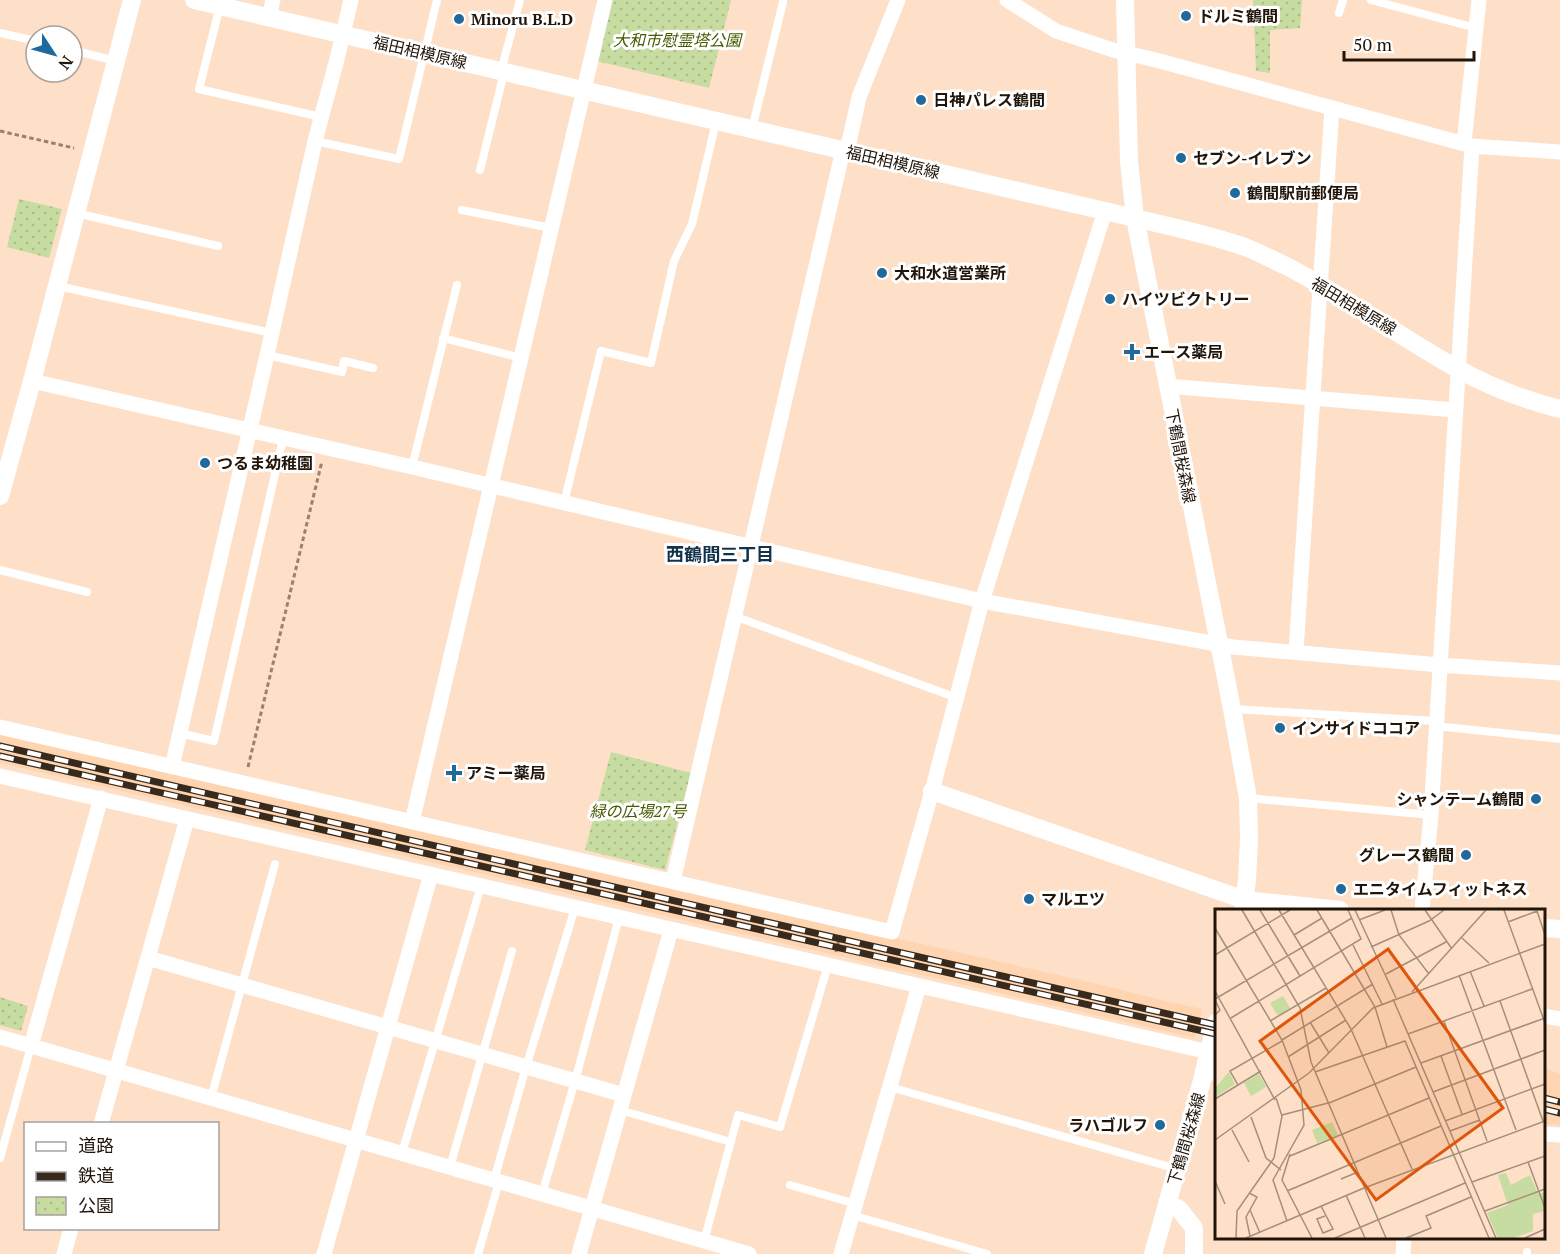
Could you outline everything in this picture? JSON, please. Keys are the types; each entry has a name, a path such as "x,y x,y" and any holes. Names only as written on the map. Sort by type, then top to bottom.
{"street":[{"path":"0,496 33,381 132,0"},
{"name":"福田相模原線","path":"194,0 220,6 271,9 343,34 1187,230 1245,247 1289,267 1458,369 1534,402 1560,409"},
{"path":"172,766 315,141 351,0"},
{"path":"412,822 605,0"},
{"path":"673,881 845,151 859,97 898,0"},
{"path":"1007,0 1056,31 1113,50 1468,145 1560,152"},
{"name":"下鶴間桜森線","path":"1125,0 1130,161 1135,218 1248,798 1249,840 1244,905"},
{"path":"1422,909 1431,815 1458,369 1468,145 1479,0"},
{"path":"1296,651 1332,108"},
{"path":"0,727 892,932 982,601 1105,211"},
{"path":"33,381 412,467 982,601 1218,645 1440,665 1560,673"},
{"path":"1167,386 1455,410"},
{"path":"0,776 1209,1052"},
{"path":"932,791 1244,905 1321,909"},
{"path":"31,1046 101,798"},
{"path":"102,1122 188,819"},
{"path":"324,1254 431,874"},
{"path":"1545,928 1560,930"},
{"path":"579,1254 671,930"},
{"path":"148,958 576,1081 622,1102"},
{"path":"841,1254 919,986"},
{"path":"1545,1017 1560,1019"},
{"name":"下鶴間桜森線","path":"1153,1254 1177,1169 1211,1073 1209,1052 1215,1027"},
{"path":"0,1037 748,1254"},
{"path":"1545,1134 1560,1135"},
{"path":"1167,1203 1179,1209 1194,1228 1194,1254"},
{"path":"64,1254 70,1230"},
{"path":"1402,1254 1404,1239"}],"lane":[{"path":"315,141 399,159 436,0"},
{"path":"480,170 520,0"},
{"path":"1339,14 1343,0"},
{"path":"1371,0 1476,28"},
{"path":"752,129 783,2"},
{"path":"220,6 199,89 321,117"},
{"path":"0,33 24,38"},
{"path":"84,53 116,61"},
{"path":"564,503 601,351 651,363 674,261 692,224 716,121"},
{"path":"462,210 551,228"},
{"path":"76,213 218,246"},
{"path":"412,467 457,285"},
{"path":"58,286 272,333"},
{"path":"443,338 521,358"},
{"path":"267,355 342,372 344,362 373,368"},
{"path":"179,733 214,741 283,439"},
{"path":"0,570 87,592"},
{"path":"734,616 957,698"},
{"path":"1232,709 1436,724 1560,739"},
{"path":"1248,798 1431,815"},
{"path":"211,1098 275,864"},
{"path":"402,1153 481,886"},
{"path":"478,1254 526,1067 575,908"},
{"path":"542,1194 576,1081 619,918"},
{"path":"450,1167 512,951"},
{"path":"704,1241 738,1115 780,1127 828,964"},
{"path":"0,1158 31,1046"},
{"path":"890,1087 1177,1169"},
{"path":"622,1102 731,1142"},
{"path":"790,1185 971,1252 987,1254"}],"path":[{"path":"0,131 82,150"},
{"path":"245,783 325,448"},
{"path":"836,950 841,930"}],"shaded area":[{"path":"0,735 1202,1009 1195,1038 0,763"},
{"path":"1545,1068 1560,1074 1560,1125 1545,1124"}],"green space":[{"name":"大和市慰霊塔公園","path":"612,0 731,0 709,88 597,61"},
{"path":"1253,0 1302,0 1300,28 1270,30 1270,73 1256,71"},
{"path":"19,199 62,209 49,258 7,247"},
{"name":"緑の広場27号","path":"611,752 691,773 665,870 585,850"},
{"path":"0,997 28,1006 21,1031 0,1025"}],"railway":[{"path":"0,746 1215,1025"},
{"path":"0,756 1215,1034"},
{"path":"1545,1098 1560,1102"},
{"path":"1545,1109 1560,1113"}],"place":[{"name":"ドルミ鶴間","path":"1186,16"},
{"name":"Minoru B.L.D","path":"459,19"},
{"name":"日神パレス鶴間","path":"921,100"},
{"name":"セブン-イレブン","path":"1181,158"},
{"name":"鶴間駅前郵便局","path":"1235,193"},
{"name":"大和水道営業所","path":"882,273"},
{"name":"ハイツビクトリー","path":"1110,299"},
{"name":"エース薬局","path":"1132,352"},
{"name":"つるま幼稚園","path":"205,463"},
{"name":"インサイドココア","path":"1280,728"},
{"name":"アミー薬局","path":"454,773"},
{"name":"シャンテーム鶴間","path":"1536,799"},
{"name":"グレース鶴間","path":"1466,855"},
{"name":"エニタイムフィットネス","path":"1341,889"},
{"name":"マルエツ","path":"1029,899"},
{"name":"ラハゴルフ","path":"1160,1125"}],"district":[{"name":"西鶴間三丁目","path":"720,554"}]}
